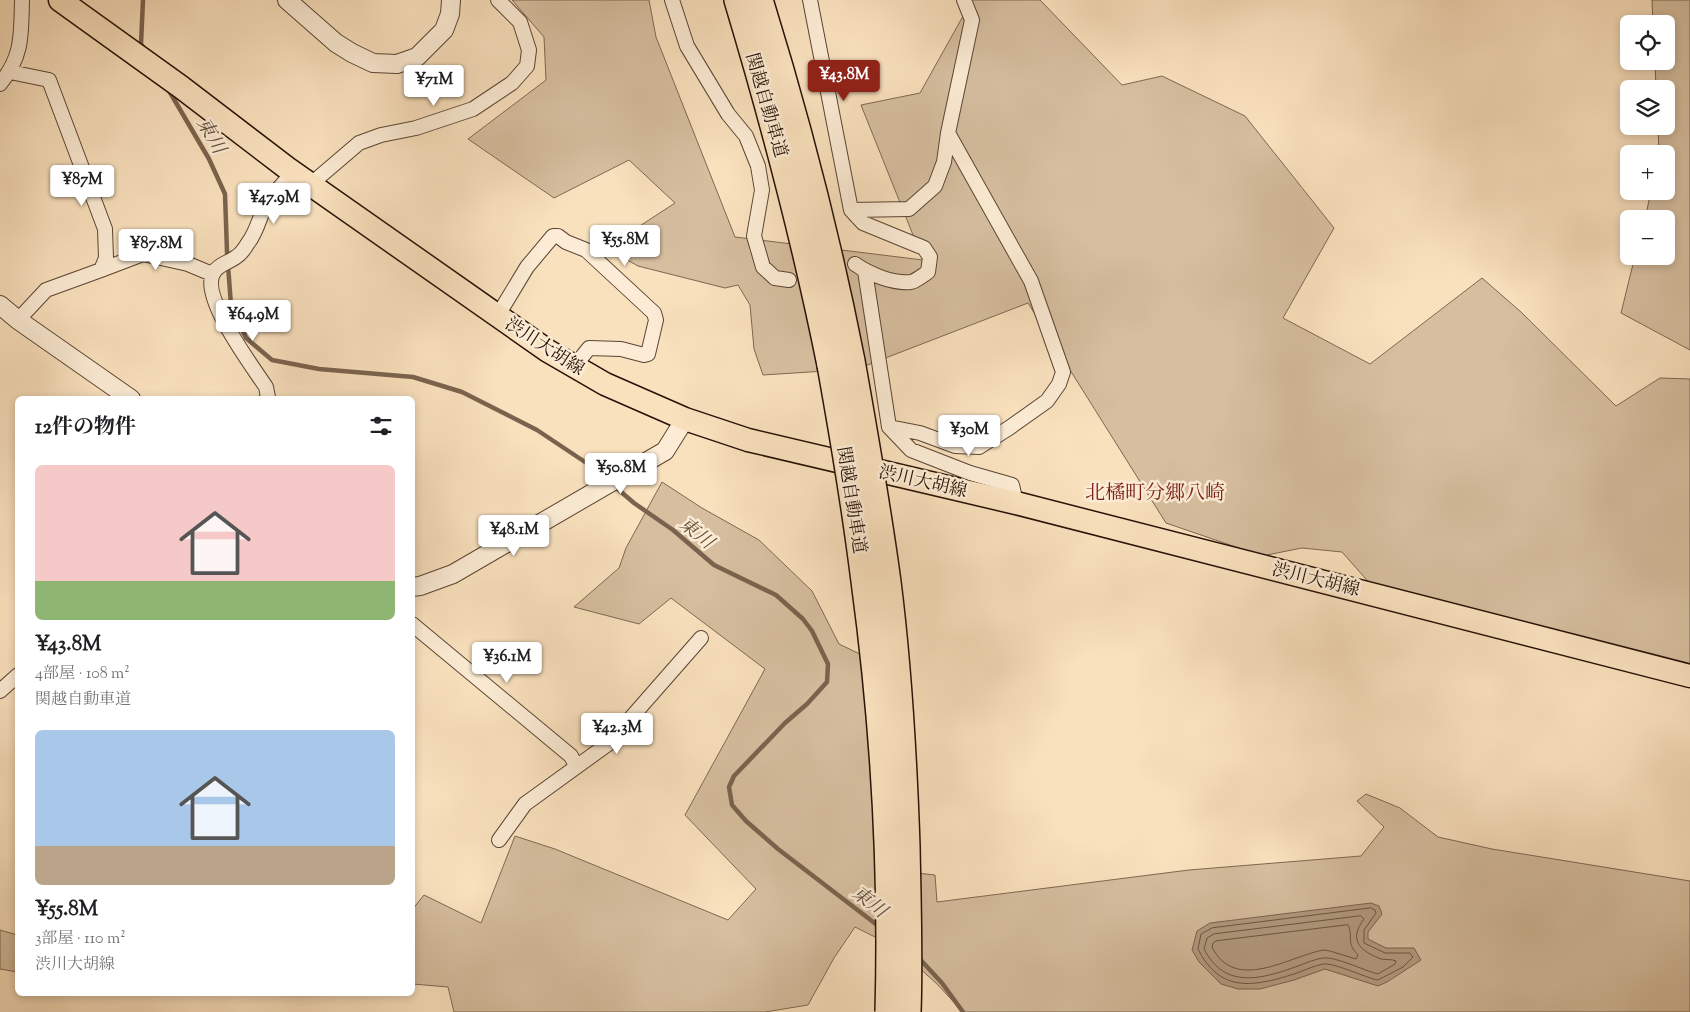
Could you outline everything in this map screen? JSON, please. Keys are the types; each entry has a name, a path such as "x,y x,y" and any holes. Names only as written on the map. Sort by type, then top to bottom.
{"highway":[{"name":"関越自動車道","path":"737,0 766,97 813,282 841,363 873,483 885,565 898,683 905,786 908,898 908,1012"},
{"name":"関越自動車道","path":"760,0 788,90 838,292 841,363 853,499 865,583 883,778 887,868 888,1012"}],"main road":[{"name":"渋川大胡線","path":"60,0 126,46 302,178 548,351 606,384 684,419 748,440 1016,502 1690,676"}],"street":[{"path":"0,84 10,72 17,56 21,34 22,0"},
{"path":"287,0 336,43 373,63 381,64 397,64 417,57 444,30 450,14 451,0"},
{"path":"18,320 46,290 143,254 215,270 235,258 250,241 262,217 264,208 302,178 359,143 381,135 416,128 473,109 512,83 526,66 529,50 520,22 498,0"},
{"path":"672,0 687,46 728,114 746,136 758,166 762,190 754,236 763,267 775,278 790,280"},
{"path":"810,0 850,210 863,223 924,248 930,257 928,272 912,282 896,281 860,267 889,428 911,450 970,473 1012,484 1016,502"},
{"path":"850,210 909,209 935,186 944,162 948,133 972,20 964,0"},
{"path":"10,72 49,80 105,229 106,258 100,270"},
{"path":"889,428 920,433 955,446 979,447 1047,401 1059,384 1064,372 1031,281 948,133"},
{"path":"498,315 527,267 553,236 558,236 566,242 586,250 654,313 656,320 648,354 644,355 621,349 589,348 574,367"},
{"path":"215,270 212,287 222,319 228,332 266,387 268,396"},
{"path":"0,305 18,320 127,396"},
{"path":"415,587 453,574 665,451 684,419"},
{"path":"415,626 571,756 576,766"},
{"path":"499,840 525,804 608,744 702,638"},
{"path":"0,691 15,678"}],"shaded area":[{"path":"512,0 649,0 656,37 735,237 923,260 861,105 920,93 972,0 1040,0 1122,85 1162,76 1245,116 1334,228 1283,318 1370,364 1482,278 1521,312 1616,406 1660,378 1690,379 1690,664 1373,587 1342,552 1302,548 1262,556 1166,523 1028,303 857,369 763,375 754,349 750,305 738,285 725,288 638,266 606,248 675,203 629,160 554,198 468,139 546,80 544,37"},
{"path":"1652,0 1690,0 1690,350 1621,313 1633,265 1675,265 1675,210 1647,210 1649,200 1675,200 1675,145 1659,145 1658,135 1675,135 1675,80 1656,80 1655,70 1675,70 1675,15 1653,15"},
{"path":"662,482 702,508 759,540 812,591 839,644 864,656 881,869 935,875 937,902 1189,870 1361,856 1384,827 1357,801 1366,794 1400,808 1438,837 1492,849 1690,881 1690,1012 963,1012 937,984 897,948 855,927 834,958 808,1005 765,1012 454,1012 448,987 415,984 415,906 424,895 481,923 515,836 555,849 728,920 756,889 685,815 765,669 671,598 639,624 574,607 619,568 626,548"},
{"path":"0,930 15,934 15,972 0,969"}],"water":[{"path":"1371,903 1379,906 1382,914 1368,932 1368,939 1386,948 1414,948 1421,960 1378,986 1325,969 1260,989 1238,989 1221,984 1199,962 1192,950 1197,931 1210,923"}],"waterway":[{"name":"東川","path":"143,0 141,44 145,50"},
{"name":"東川","path":"168,89 209,159 225,194 231,305 246,338 272,360 319,369 413,377 462,392 537,430 591,466 608,480"},
{"name":"東川","path":"613,485 634,503 673,530 714,565 776,595 803,619 812,631 828,664 827,682 734,776 729,787 732,805 746,821 778,849 881,928"},
{"name":"東川","path":"917,956 942,983 963,1012"}],"tunnel":[{"path":"789,280 855,264"}],"district":[{"name":"北橘町分郷八崎","path":"1155,492"}]}
